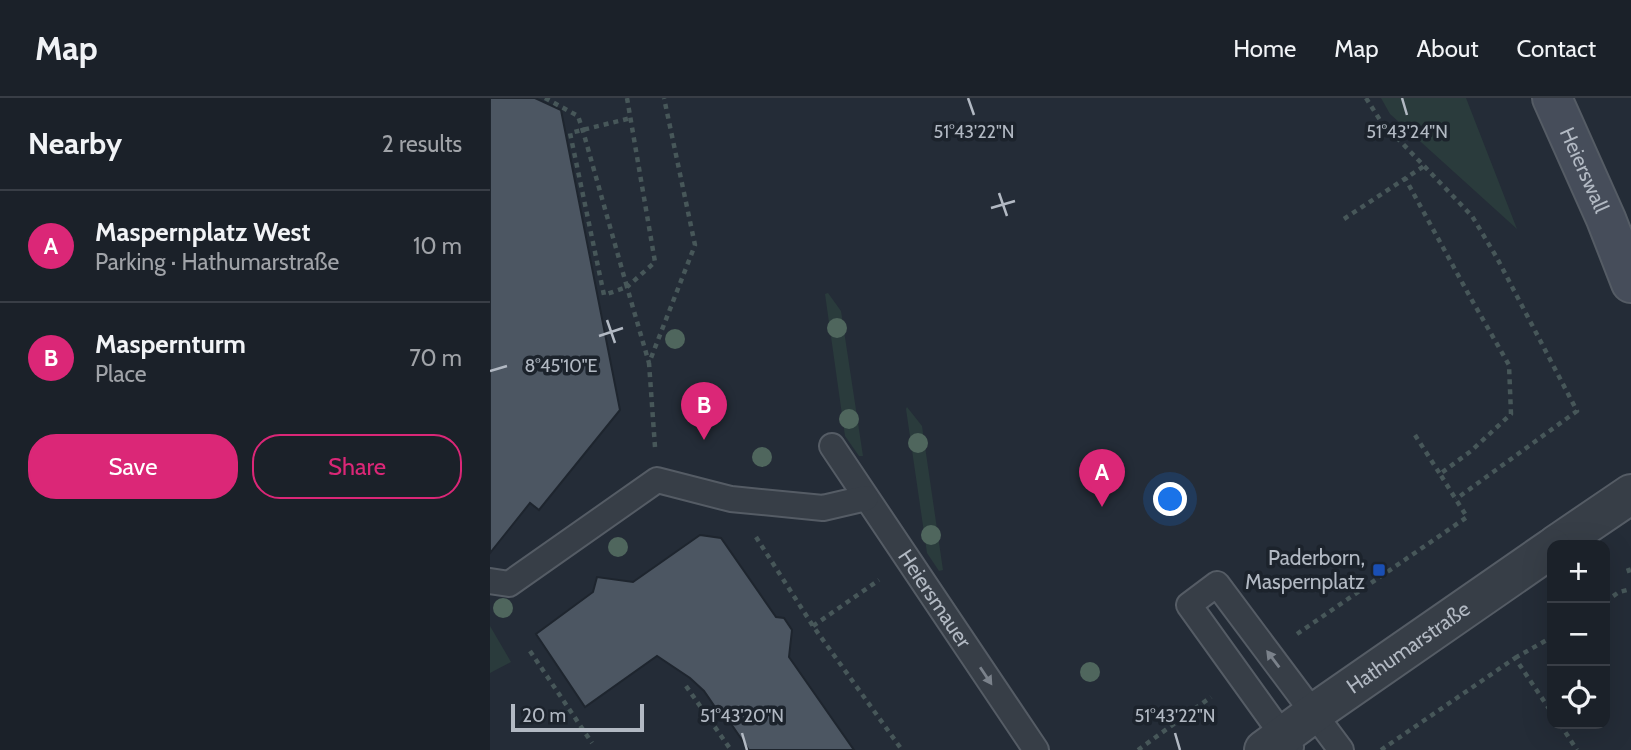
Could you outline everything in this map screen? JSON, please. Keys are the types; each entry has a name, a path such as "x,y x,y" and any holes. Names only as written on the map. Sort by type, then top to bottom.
{"main road":[{"name":"Heierswall","path":"1552,98 1606,219 1631,283"}],"street":[{"name":"Hathumarstraße","path":"1564,540 1631,494"},
{"name":"Hathumarstraße","path":"1281,746 1314,713 1547,552"}],"lane":[{"name":"Heiersmauer","path":"832,446 1036,750"},
{"path":"490,582 509,584 657,480 732,499 823,508 866,498"},
{"path":"1281,746 1239,676 1189,605 1217,584 1341,750"}],"path":[{"path":"545,98 578,116 583,131 649,363 657,480"},
{"path":"627,98 631,118 655,262 628,287 604,295 570,133 631,118"},
{"path":"649,363 695,244 664,98"},
{"path":"1366,98 1380,120 1472,216 1577,411 1456,499"},
{"path":"1344,219 1424,166"},
{"path":"1405,178 1509,365 1511,414 1471,451 1440,474"},
{"path":"1269,654 1467,517 1415,435"},
{"path":"732,499 813,626 902,750"},
{"path":"813,626 908,560"},
{"path":"1628,568 1631,577"},
{"path":"1610,598 1619,592 1631,589"},
{"path":"1381,750 1516,657 1547,640"},
{"path":"530,651 592,743"},
{"path":"1516,657 1547,705"},
{"path":"1138,750 1239,676"},
{"path":"686,686 731,750"},
{"path":"1563,729 1577,750"}],"shaded area":[{"path":"1381,98 1466,98 1517,229 1390,114"},
{"path":"828,293 841,311 863,456 859,456 845,436 825,294"},
{"path":"907,407 922,426 943,570 939,571 927,553"},
{"path":"490,626 511,662 490,673"}],"building":[{"path":"490,98 535,98 561,110 620,410 539,510 530,503 490,553"},
{"path":"700,535 721,538 776,617 784,618 792,630 789,657 854,750 749,750 704,691 657,656 585,707 536,634 593,592 597,577 633,582"}],"place":[{"name":"Maspernturm","path":"704,440"},
{"name":"Maspernplatz West","path":"1102,507"},
{"name":"Paderborn, Maspernplatz","path":"1379,570"}]}
